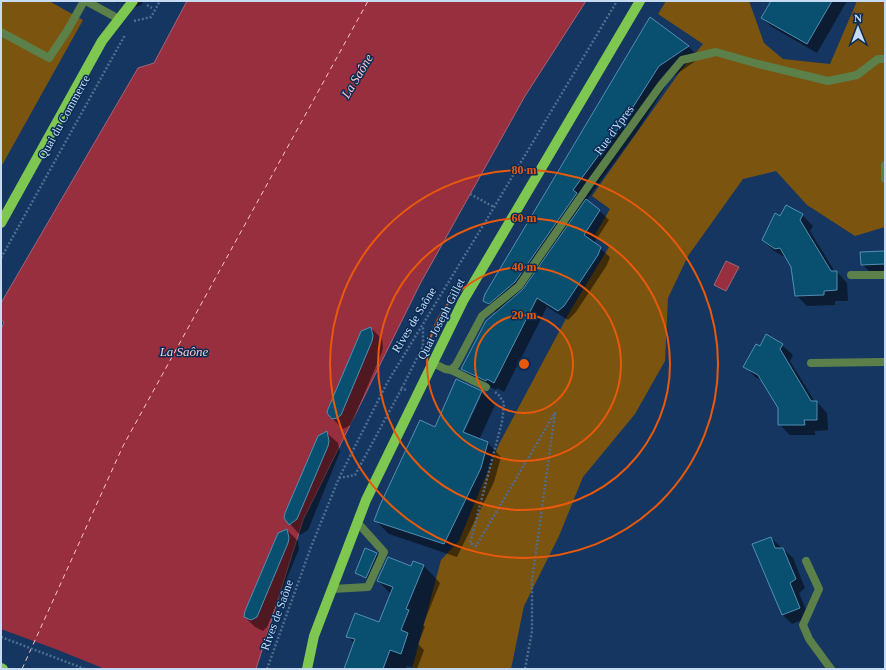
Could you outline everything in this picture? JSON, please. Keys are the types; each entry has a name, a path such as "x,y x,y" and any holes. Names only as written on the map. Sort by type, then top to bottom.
{"main road":[{"name":"Quai du Commerce","path":"1,223 102,41 134,1"},
{"name":"Quai Joseph Gillet","path":"307,669 314,636 366,500 463,301 640,1"}],"street":[{"path":"1,32 49,58 85,1 120,19"},
{"name":"Rue d'Ypres","path":"451,370 456,365 482,316 519,286 661,84 682,60 716,52 758,64 828,80 857,76 878,59 885,59"},
{"path":"885,165 885,179"},
{"path":"851,275 885,275"},
{"path":"811,363 884,360 885,371"},
{"path":"433,363 445,369 451,370 486,388"},
{"path":"332,589 368,588 384,552 358,522"},
{"path":"806,562 819,589 803,625 809,639 831,669"}],"path":[{"path":"130,27 134,21 151,17 160,1"},
{"name":"Rives de Saône","path":"267,669 311,547 339,478 387,383 617,1"},
{"path":"147,5 152,8"},
{"name":"Quai du Commerce","path":"1,258 126,32"},
{"path":"470,194 494,207"},
{"path":"406,379 423,346 422,324"},
{"path":"339,478 355,475 402,388"},
{"path":"504,402 502,422 470,543 476,546 555,413 532,580 532,631 525,669"},
{"path":"1,637 85,669"}],"shaded area":[{"path":"1,1 49,1 83,20 1,167"},
{"path":"666,1 749,1 764,43 783,59 830,64 857,1 885,1 885,227 855,236 807,205 776,171 743,179 688,256 668,298 665,361 635,414 583,477 559,536 524,606 511,669 412,669 441,560 459,541 499,444 569,313 609,247 595,235 610,209 592,196 681,70 703,44 658,14"}],"water":[{"name":"La Saône","path":"187,1 586,1 525,96 420,284 303,520 256,669 1,669 1,330 4,322 1,320 1,303 138,68 154,63"},
{"path":"726,261 739,267 726,291 714,285"}],"pier":[{"path":"1,629 58,650 105,669 1,669"}],"building":[{"path":"771,1 832,1 807,44 761,18"},
{"path":"650,17 689,46 659,66 626,118 573,190 577,193 515,282 489,304 483,301 485,294"},
{"path":"586,199 600,210 584,235 601,247 598,255 564,306 558,311 537,298 494,383 487,379 486,381 461,369 486,321 523,289"},
{"path":"786,205 803,214 800,220 831,271 837,271 837,290 824,291 824,295 795,296 791,267 780,248 775,249 762,240 775,213 780,216"},
{"path":"885,251 885,264 861,265 860,252"},
{"path":"371,327 373,336 372,341 341,415 332,419 327,413 328,409 361,331"},
{"path":"766,334 783,344 780,349 811,401 817,401 817,420 804,420 805,425 778,425 778,408 758,375 743,367 756,344 760,346"},
{"path":"456,379 482,391 463,432 488,442 481,468 444,544 374,521 420,420 435,427"},
{"path":"327,431 329,441 328,446 297,519 289,525 284,518 285,513 318,436"},
{"path":"287,529 289,538 288,543 257,617 251,620 244,617 245,611 278,533"},
{"path":"771,537 775,548 783,548 796,579 790,583 800,608 782,615 752,544"},
{"path":"365,548 377,553 366,578 355,573"},
{"path":"388,557 411,566 413,561 424,565 406,609 409,610 401,630 408,633 401,654 390,650 383,669 344,669 355,639 346,637 355,613 379,622 393,587 377,581"}],"ferry route":[{"path":"22,669 123,446 368,1"}]}
